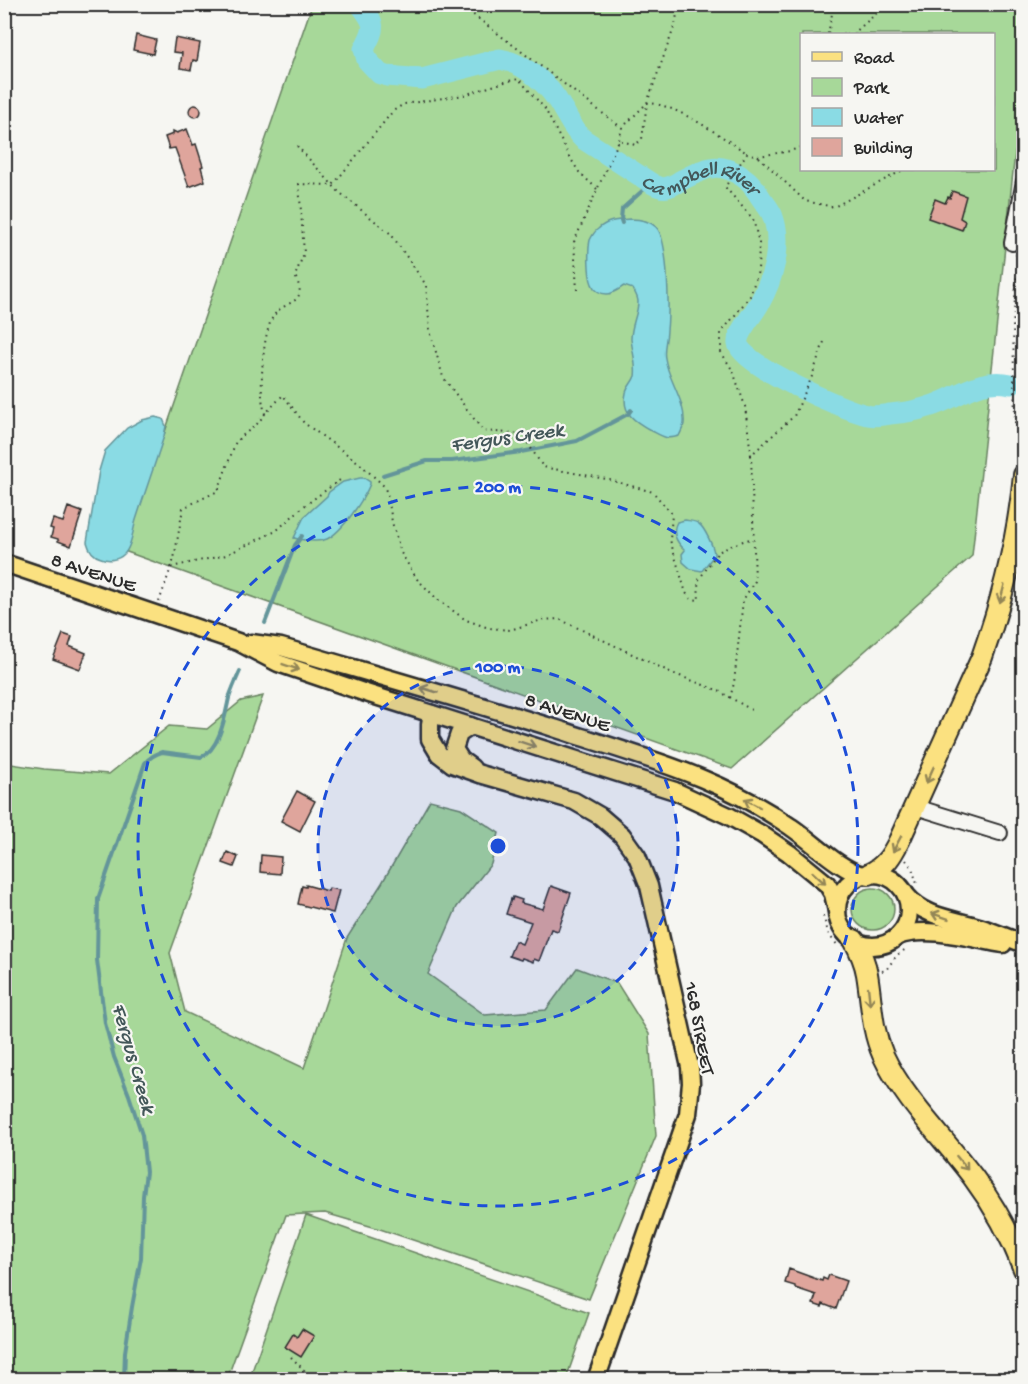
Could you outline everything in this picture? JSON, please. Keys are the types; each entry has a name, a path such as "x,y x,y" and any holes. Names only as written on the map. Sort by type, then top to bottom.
{"highway":[{"path":"866,874 882,867 890,857 916,807 992,630 1005,584 1018,522 1023,475"},
{"path":"848,946 862,955 867,971 876,1037 883,1055 910,1098 988,1199 1010,1236 1023,1269"}],"main road":[{"name":"8 AVENUE","path":"4,563 238,642 278,663 366,693 675,791 729,816 789,853 824,881 833,894 830,911"},
{"name":"8 AVENUE","path":"238,642 281,647 386,677 662,764 705,780 757,805 794,829 845,868 866,874"},
{"path":"432,714 448,710 471,712 636,766 662,764"},
{"name":"168 STREET","path":"432,714 430,739 439,754 452,764 573,801 600,816 622,835 637,856 649,886 690,1067 688,1114 596,1380"},
{"name":"168 STREET","path":"471,726 459,734 454,749 461,760 480,774"},
{"path":"913,892 881,874 866,874 846,886 830,911 846,934 848,946 875,946 910,932 933,932 1023,946"},
{"path":"898,936 905,928 909,917 909,905 913,892"},
{"path":"913,892 917,906 929,913 979,927 1023,946"}],"street":[{"path":"1012,243 1023,181"},
{"path":"916,807 1000,833"}],"path":[{"path":"459,4 622,128"},
{"path":"619,141 635,145 642,139 648,103 680,4"},
{"path":"829,33 834,4"},
{"path":"854,33 887,4"},
{"path":"333,185 393,111 404,104 465,95 519,79 545,109 568,156 579,172 598,190"},
{"path":"577,290 574,242 619,141 622,128 648,103 654,103 688,116 747,153 758,156 791,151 800,146"},
{"path":"297,146 339,192 392,234 426,285 430,331 443,377 483,431 522,434 543,466 606,479 653,492 672,514 670,540 686,593 691,599 699,600 698,581 718,552 753,538"},
{"path":"730,698 734,683 743,600 755,581 751,455 745,406 733,371 721,352 721,333 750,296 758,271 759,243 753,219 725,187 747,153"},
{"path":"758,156 805,201 834,207 901,171"},
{"path":"265,414 262,396 263,360 268,327 275,312 298,297 300,286 295,276 304,253 299,184 333,185"},
{"path":"1012,243 1018,259 1013,325 1016,423 1023,468"},
{"path":"751,455 794,416 825,339"},
{"path":"155,613 174,559 183,508 218,491 236,441 257,424 283,394 304,423 358,462 384,486 401,553 417,579 438,600 466,620 489,628 510,630 542,620 559,619 672,673 717,690 755,712"},
{"path":"171,567 226,555 276,531 304,506 340,480"},
{"path":"904,858 912,868 913,892"},
{"path":"830,911 829,935 848,946"},
{"path":"876,974 886,970 897,955 914,945"},
{"path":"291,1357 314,1380"}],"green space":[{"path":"312,5 1023,5 1023,127 1015,153 972,556 732,769 124,551"},
{"path":"263,696 170,953 185,1012 304,1068 347,938 430,800 461,808 499,833 491,864 457,907 428,974 485,1015 546,1010 577,968 617,983 649,1034 656,1136 589,1299 380,1229 325,1213 286,1215 227,1379 5,1379 5,763 44,769 109,774 169,726 207,729 241,701"},
{"path":"873,888 881,889 888,894 893,901 893,917 888,924 881,929 873,930 865,929 858,924 853,917 852,909 853,901 858,894 865,889"},
{"path":"306,1215 589,1313 566,1379 249,1380"}],"water":[{"path":"630,219 644,220 656,227 663,245 668,292 665,355 684,415 683,428 679,436 675,437 662,436 640,424 631,416 626,407 627,391 635,372 631,339 638,300 633,289 624,286 611,293 602,293 594,288 591,280 589,249 593,235 606,224"},
{"path":"155,417 163,419 166,426 130,544 121,557 110,560 98,557 89,548 87,542 99,471 105,451 127,428 142,420"},
{"path":"364,478 370,484 358,506 339,530 323,540 311,541 294,538 304,517 329,492 343,482"},
{"path":"685,520 696,522 701,526 713,548 714,555 702,571 691,569 683,562 682,554 685,550 677,541 674,530 677,522"}],"building":[{"path":"136,35 156,40 153,54 133,50"},
{"path":"175,38 200,43 197,61 193,60 191,70 180,68 182,53 173,52"},
{"path":"197,105 201,111 197,117 193,117 189,109"},
{"path":"187,129 193,145 196,144 205,181 189,187 175,148 169,149 165,137 173,134 173,131 177,133"},
{"path":"952,191 966,196 960,218 965,221 962,230 928,218 935,199 945,203"},
{"path":"68,507 82,512 71,546 51,537 53,529 50,528 53,519 63,522"},
{"path":"63,634 72,637 69,646 86,653 80,669 53,659"},
{"path":"297,791 315,801 300,831 281,821"},
{"path":"227,852 238,857 234,867 223,863"},
{"path":"261,855 281,857 280,874 260,872"},
{"path":"306,885 328,891 329,888 339,890 333,913 298,904 302,886 306,887"},
{"path":"551,886 571,893 558,931 551,929 539,961 534,959 533,962 522,958 521,960 509,956 515,941 522,944 531,922 506,914 511,899 513,897 522,900 521,903 543,909"},
{"path":"789,1269 822,1281 823,1278 827,1280 829,1275 846,1281 836,1309 823,1304 822,1307 813,1304 816,1295 785,1283"},
{"path":"302,1329 314,1336 301,1357 285,1347 293,1334 297,1337"}],"waterway":[{"name":"Campbell River","path":"360,4 372,26 371,35 364,49 367,60 380,74 422,79 500,59 528,71 544,84 557,99 583,139 655,185 668,187 697,172 718,167 734,172 748,181 772,214 776,228 777,250 768,284 759,304 742,329 738,344 744,353 757,364 775,375 838,405 873,416 923,408 980,385 1000,382 1011,384"},
{"name":"Fergus Creek","path":"622,223 622,209 651,183"},
{"name":"Fergus Creek","path":"383,475 427,461 452,461 521,452 577,441 628,414 631,410"},
{"name":"Fergus Creek","path":"265,623 295,545 302,536"},
{"name":"Fergus Creek","path":"124,1380 125,1352 141,1258 146,1172 142,1135 114,1057 105,1023 97,960 98,899 145,763 162,752 201,757 207,753 213,747 221,731 229,698 240,671"}]}
